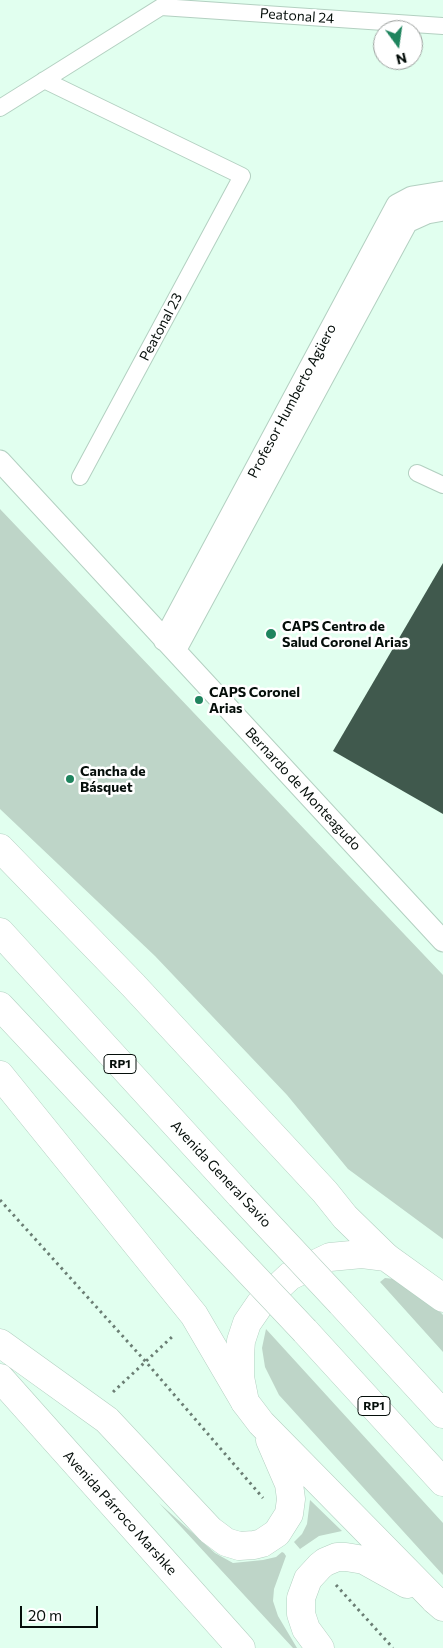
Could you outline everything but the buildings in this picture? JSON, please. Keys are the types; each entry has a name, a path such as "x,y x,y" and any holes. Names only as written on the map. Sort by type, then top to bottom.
{"main road":[{"path":"0,848 133,985 318,1185 345,1218 391,1260 443,1298"},
{"name":"Avenida General Savio","path":"0,932 443,1414"},
{"name":"RP1","path":"0,1006 305,1331 443,1482"},
{"path":"0,1075 194,1315 253,1413 289,1484 291,1499 289,1514 285,1522 277,1533 254,1546 239,1546 226,1542 210,1530 107,1420 92,1407 0,1343"},
{"path":"440,1604 253,1413 240,1377 240,1350 246,1323 260,1304 290,1276 325,1259 362,1254 391,1260 443,1284"},
{"name":"Avenida Párroco Marshke","path":"0,1378 241,1648"},
{"path":"320,1648 306,1629 301,1614 301,1598 308,1579 325,1562 337,1557 346,1556 364,1560 440,1604"}],"street":[{"name":"Peatonal 24","path":"0,108 161,7 443,26"},
{"name":"Peatonal 23","path":"44,80 242,176 80,477"},
{"name":"Profesor Humberto Agüero","path":"169,646 397,205 412,198 443,192"},
{"name":"Profesor Humberto Agüero","path":"169,646 408,222 427,213 443,210"},
{"name":"Bernardo de Monteagudo","path":"0,461 169,646 443,940"},
{"path":"417,473 443,485"}],"path":[{"path":"0,1200 146,1362 285,1522"},
{"path":"92,1407 104,1399 146,1362 194,1315"}],"green space":[{"path":"0,509 443,975 443,1239 348,1169 287,1095 155,956 0,809"},
{"path":"385,1278 395,1279 432,1303 443,1315 443,1352 380,1282"},
{"path":"266,1329 443,1523 443,1575 279,1395 265,1367 262,1348"},
{"path":"310,1500 342,1531 319,1536 300,1549 294,1542 302,1534 307,1524"},
{"path":"159,1503 215,1553 233,1563 263,1560 276,1557 282,1552 284,1553 286,1556 274,1589 273,1601 278,1616 297,1648 293,1648"}],"place":[{"name":"CAPS Centro de Salud Coronel Arias","path":"271,634"},
{"name":"CAPS Coronel Arias","path":"199,700"},
{"name":"Cancha de Básquet","path":"70,779"}]}
